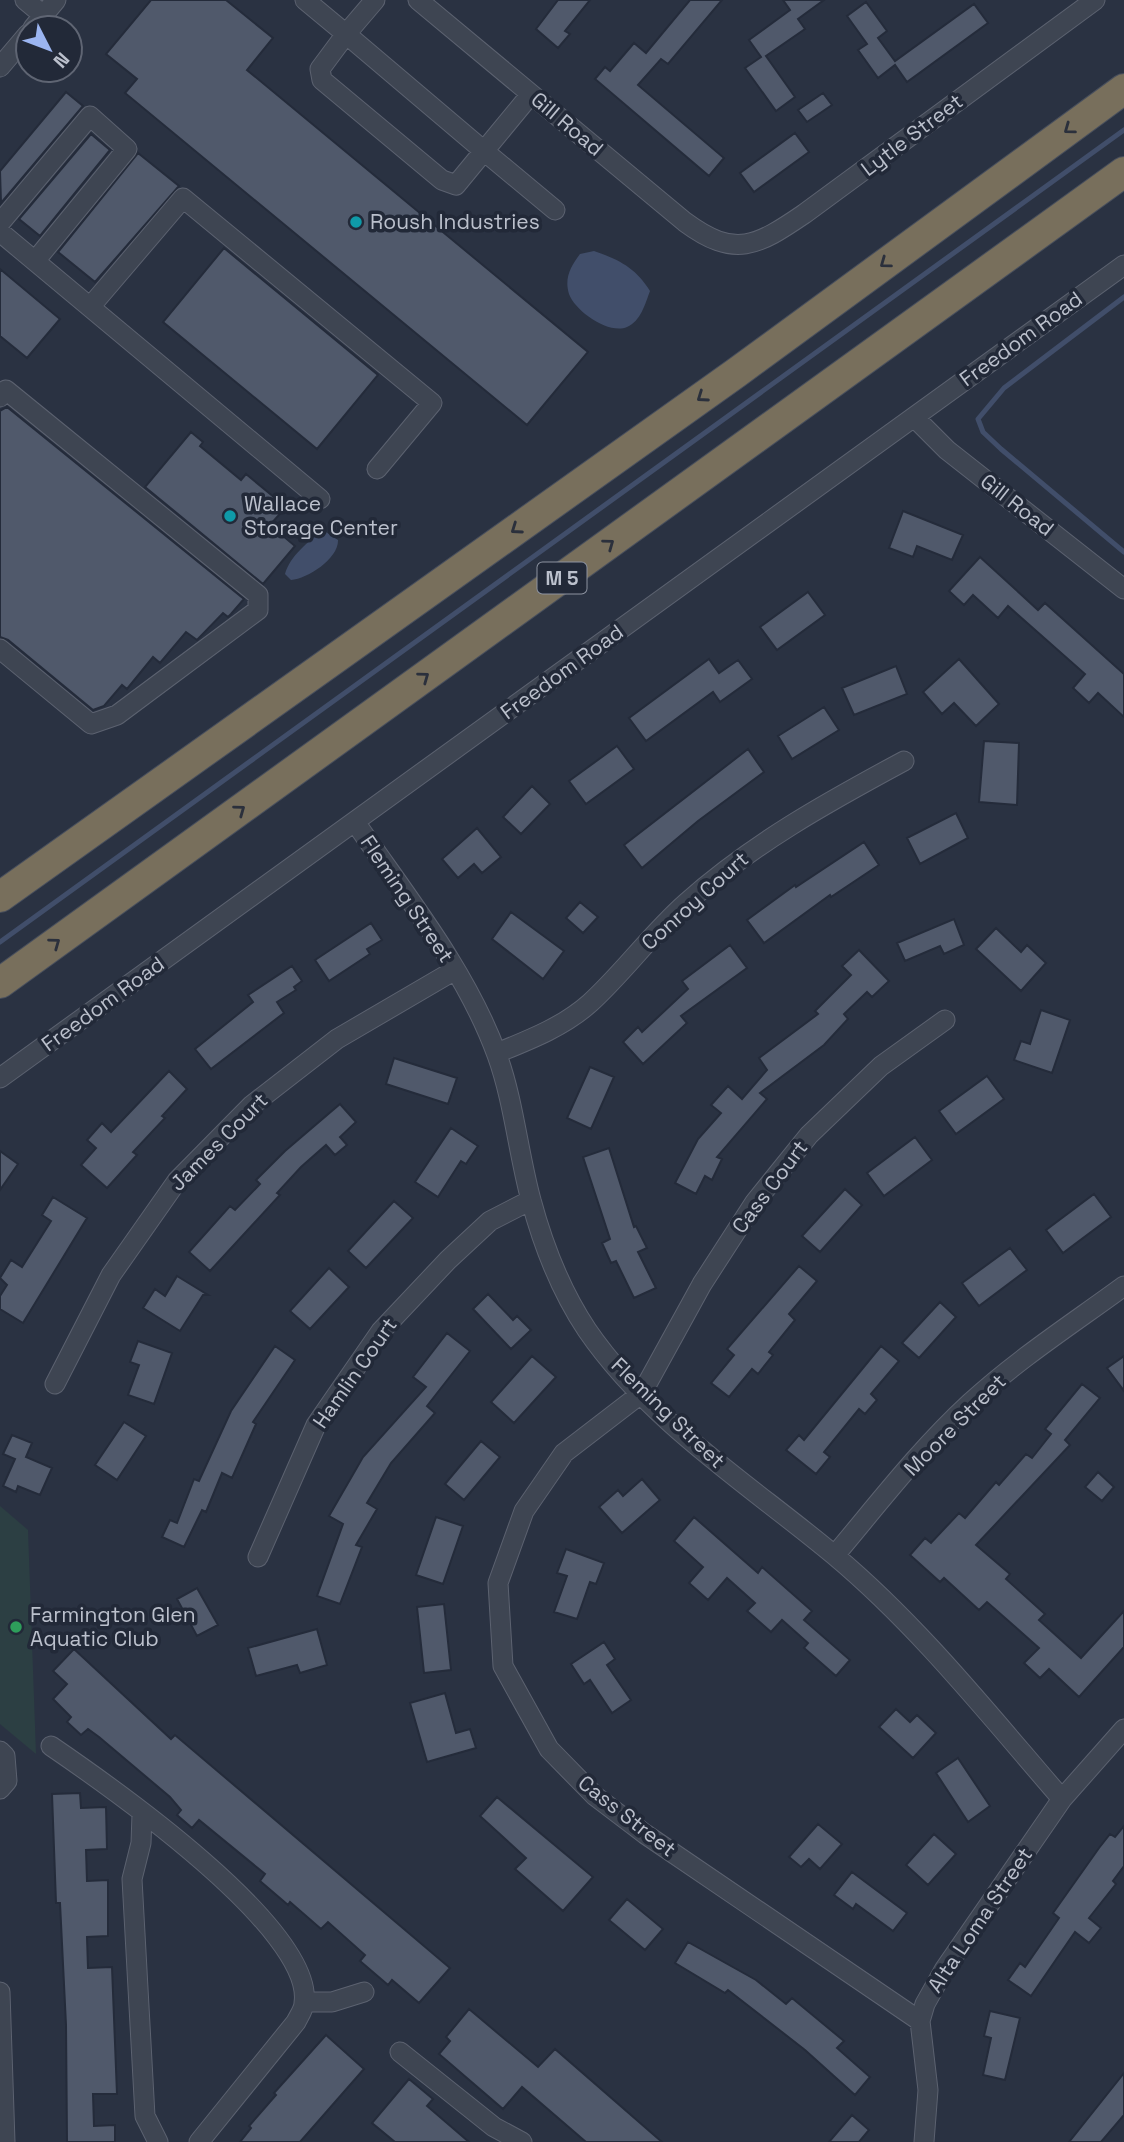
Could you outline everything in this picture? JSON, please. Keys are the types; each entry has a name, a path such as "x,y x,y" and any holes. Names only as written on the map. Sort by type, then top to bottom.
{"highway":[{"path":"0,897 736,373 1124,89"},
{"name":"M 5","path":"0,983 1124,172"}],"street":[{"path":"26,0 44,14"},
{"path":"305,0 555,210"},
{"path":"375,0 320,69 322,80 442,180 456,185 531,94"},
{"name":"Gill Road","path":"418,0 685,222 719,243"},
{"name":"Lytle Street","path":"719,243 750,245 775,234 1096,0"},
{"path":"0,67 14,50"},
{"path":"0,223 90,116 127,149 35,261"},
{"path":"90,307 183,198 432,402 377,470"},
{"path":"0,232 320,499"},
{"name":"Freedom Road","path":"0,1078 1124,265"},
{"path":"0,397 6,390 258,595 258,610 117,715 91,724 0,649"},
{"name":"Gill Road","path":"914,417 947,450 1124,589"},
{"name":"Conroy Court","path":"496,1054 542,1034 589,1004 685,904 764,841 808,812 904,761"},
{"name":"Fleming Street","path":"355,822 455,970 478,1010 509,1093 531,1200 565,1292 588,1331 642,1393 694,1442 835,1555 928,1648 1062,1799"},
{"name":"James Court","path":"55,1384 111,1275 187,1171 252,1105 337,1039 455,970"},
{"name":"Cass Court","path":"642,1393 702,1284 755,1202 809,1135 881,1066 945,1020"},
{"name":"Hamlin Court","path":"258,1556 316,1425 381,1331 448,1260 490,1222 531,1200"},
{"name":"Moore Street","path":"835,1555 918,1457 970,1403 1052,1338 1124,1286"},
{"name":"Cass Street","path":"642,1393 564,1453 524,1511 498,1583 503,1667 549,1749 595,1796 645,1834 920,2021"},
{"name":"Alta Loma Street","path":"924,2142 928,2090 920,2021 925,2004 944,1970 1062,1799 1124,1729"},
{"path":"51,1746 114,1790 233,1885 270,1928 298,1971 305,2002 296,2022 199,2142"},
{"path":"0,1751 5,1756 7,1781 0,1789"},
{"path":"142,1814 141,1843 132,1879 145,2116 158,2142"},
{"path":"0,1992 5,2142"},
{"path":"305,2002 332,2002 364,1992"},
{"path":"400,2052 486,2121 520,2142"}],"green space":[{"name":"Farmington Glen Aquatic Club","path":"0,1506 28,1530 36,1754 0,1724"}],"water":[{"path":"594,251 626,265 650,291 639,316 627,327 620,329 602,325 572,301 568,288 569,272 580,254"},
{"path":"323,530 338,540 333,554 314,572 291,580 285,574 287,567 301,549"}],"building":[{"name":"Roush Industries","path":"151,0 226,0 273,38 247,70 588,352 527,425 125,93 137,79 106,54"},
{"path":"558,0 590,0 565,31 570,34 558,48 536,29"},
{"path":"690,0 722,0 668,64 661,59 638,85 724,158 709,176 595,79 605,67 610,71 634,43 646,53"},
{"path":"783,0 824,0 798,19 805,29 766,56 795,97 776,111 745,68 761,57 749,40 790,10"},
{"path":"866,2 887,31 878,38 895,61 974,4 988,23 907,82 895,65 878,78 858,50 867,44 847,16"},
{"path":"66,92 83,106 1,203 0,171"},
{"path":"823,93 832,105 807,122 798,110"},
{"path":"795,133 809,152 754,192 740,173"},
{"path":"91,134 110,150 40,236 19,219"},
{"path":"138,153 179,186 95,282 58,252"},
{"path":"224,248 378,375 317,449 163,322"},
{"path":"0,269 60,319 27,358 0,336"},
{"path":"7,407 244,599 228,617 223,613 197,640 186,632 160,663 153,657 127,689 122,685 104,706 93,710 8,640 0,637 0,411"},
{"name":"Wallace Storage Center","path":"191,432 203,442 200,446 241,480 246,474 286,507 270,525 295,546 263,584 145,487"},
{"path":"903,511 963,535 952,560 917,546 913,557 889,548"},
{"path":"980,557 1038,610 1045,603 1124,674 1124,717 1098,693 1089,703 1073,688 1085,674 1008,606 998,618 973,595 964,605 949,591"},
{"path":"808,592 825,615 777,650 760,627"},
{"path":"709,659 719,673 738,660 752,679 720,702 713,692 646,741 629,718"},
{"path":"959,659 999,704 976,726 954,703 942,714 923,692"},
{"path":"896,666 907,694 854,715 842,688"},
{"path":"824,707 839,730 792,759 778,736"},
{"path":"984,741 1019,743 1017,805 979,802"},
{"path":"617,746 634,769 586,804 569,781"},
{"path":"748,749 764,772 698,821 642,868 624,845"},
{"path":"532,786 550,804 521,834 503,817"},
{"path":"956,813 968,838 920,864 907,838"},
{"path":"477,828 501,857 482,873 474,864 458,878 442,859"},
{"path":"864,842 879,865 831,897 830,895 764,943 747,920 795,885 796,887"},
{"path":"580,902 598,917 583,933 566,918"},
{"path":"511,912 564,951 543,979 492,939"},
{"path":"954,919 964,945 944,954 940,946 905,961 897,943"},
{"path":"371,923 382,940 367,949 370,954 329,981 315,960"},
{"path":"996,928 1021,952 1027,945 1046,963 1021,991 976,949"},
{"path":"730,945 747,968 681,1016 687,1023 643,1064 623,1042 638,1027 642,1032 688,989 682,981"},
{"path":"859,950 889,981 872,997 867,992 844,1014 848,1019 824,1045 760,1093 767,1099 717,1157 722,1159 712,1180 705,1176 696,1194 675,1183 698,1139 721,1113 711,1105 728,1086 742,1099 767,1070 759,1058 818,1014 815,1011 851,975 842,966"},
{"path":"292,966 302,981 294,987 296,990 277,1002 284,1013 211,1069 195,1049 253,1002 248,995"},
{"path":"1041,1010 1070,1020 1052,1073 1014,1060 1021,1041 1030,1044"},
{"path":"394,1058 457,1078 448,1104 386,1084"},
{"path":"590,1067 614,1077 591,1129 567,1118"},
{"path":"169,1071 187,1089 162,1116 165,1118 133,1152 137,1155 107,1188 81,1165 96,1148 87,1140 102,1123 111,1132"},
{"path":"987,1076 1004,1099 956,1134 939,1111"},
{"path":"340,1104 356,1122 340,1137 347,1145 335,1155 326,1145 301,1167 277,1193 280,1195 210,1271 189,1252 230,1206 235,1210 260,1184 256,1180 285,1151"},
{"path":"451,1128 478,1146 466,1164 461,1161 438,1197 415,1182"},
{"path":"915,1137 932,1160 884,1196 867,1173"},
{"path":"609,1148 634,1227 636,1226 647,1248 638,1252 656,1288 634,1298 616,1261 611,1263 602,1243 610,1239 583,1157"},
{"path":"0,1151 18,1164 0,1190"},
{"path":"845,1189 862,1205 820,1252 802,1236"},
{"path":"1094,1194 1111,1217 1063,1253 1046,1230"},
{"path":"53,1197 87,1218 23,1323 0,1309 0,1296 7,1285 0,1278 11,1260 22,1267 51,1221 42,1215"},
{"path":"394,1201 413,1218 366,1268 348,1251"},
{"path":"1010,1248 1027,1270 979,1306 962,1283"},
{"path":"799,1266 817,1281 789,1314 795,1320 769,1352 773,1355 758,1374 752,1369 729,1397 711,1383 734,1355 727,1349"},
{"path":"329,1268 349,1287 310,1329 290,1311"},
{"path":"177,1276 208,1295 203,1295 180,1331 143,1308 155,1289 165,1296"},
{"path":"488,1294 513,1320 517,1316 531,1330 511,1349 473,1309"},
{"path":"940,1302 956,1317 919,1358 902,1343"},
{"path":"447,1333 470,1351 427,1406 435,1413 391,1463 367,1503 377,1509 356,1545 362,1547 340,1604 317,1596 343,1524 329,1516 363,1457 426,1387 413,1377"},
{"path":"138,1341 172,1353 154,1404 128,1395 139,1365 130,1362"},
{"path":"275,1346 295,1360 253,1422 256,1424 232,1478 222,1473 206,1512 202,1510 184,1547 162,1537 170,1520 177,1523 194,1479 199,1481 231,1411"},
{"path":"881,1346 899,1361 871,1394 877,1400 865,1414 859,1409 824,1452 830,1457 816,1474 786,1450 799,1435 804,1440"},
{"path":"532,1356 556,1377 514,1423 491,1402"},
{"path":"1124,1356 1124,1391 1107,1368"},
{"path":"1082,1384 1100,1398 1065,1440 1070,1445 976,1545 1010,1574 1006,1579 1045,1614 1039,1620 1081,1658 1124,1611 1124,1647 1079,1697 1049,1669 1040,1678 1024,1663 1039,1648 987,1602 979,1610 944,1578 940,1582 910,1555 925,1538 931,1543 959,1513 965,1518 996,1482 999,1485 1026,1454 1032,1458 1051,1434 1045,1429"},
{"path":"124,1422 146,1436 117,1480 95,1465"},
{"path":"12,1435 32,1443 26,1457 52,1468 40,1495 18,1486 16,1492 3,1486 15,1459 3,1454"},
{"path":"481,1441 500,1457 464,1500 445,1484"},
{"path":"1098,1472 1114,1487 1102,1501 1085,1487"},
{"path":"642,1479 660,1500 622,1533 599,1507 618,1490 623,1496"},
{"path":"436,1517 463,1526 443,1584 416,1575"},
{"path":"694,1517 758,1573 762,1567 812,1611 804,1620 850,1660 836,1676 804,1648 808,1643 782,1620 771,1632 747,1611 755,1603 727,1578 708,1600 689,1583 703,1567 674,1541"},
{"path":"566,1549 604,1563 596,1584 590,1582 577,1619 554,1612 567,1576 557,1573"},
{"path":"197,1588 218,1625 197,1636 177,1599"},
{"path":"444,1604 451,1670 424,1673 417,1607"},
{"path":"317,1629 327,1665 300,1673 297,1665 256,1676 248,1648"},
{"path":"604,1642 615,1659 607,1665 631,1700 612,1713 590,1680 584,1684 571,1664"},
{"path":"74,1649 171,1739 175,1735 450,1968 419,2003 392,1980 388,1985 360,1961 365,1955 328,1922 321,1929 290,1902 288,1905 260,1881 265,1874 199,1820 192,1828 177,1815 181,1810 170,1797 99,1737 88,1729 81,1735 67,1722 71,1717 53,1699 67,1684 53,1671"},
{"path":"445,1693 456,1733 470,1729 476,1748 427,1762 410,1703"},
{"path":"896,1709 910,1722 917,1715 936,1733 913,1758 879,1727"},
{"path":"958,1758 990,1806 968,1822 936,1773"},
{"path":"80,1793 81,1808 106,1807 107,1849 86,1850 87,1881 108,1880 108,1936 87,1937 88,1968 112,1967 117,2094 93,2094 94,2126 115,2125 115,2142 67,2142 66,2025 60,1903 56,1903 52,1794"},
{"path":"497,1797 593,1877 563,1911 515,1869 526,1858 480,1816"},
{"path":"818,1824 842,1844 820,1869 809,1859 801,1867 789,1857"},
{"path":"1124,1826 1124,1866 1113,1881 1116,1884 1089,1918 1101,1928 1089,1943 1075,1932 1031,1996 1008,1980 1020,1963 1025,1967 1059,1918 1053,1913 1099,1848 1110,1834 1115,1837"},
{"path":"934,1834 956,1854 928,1885 906,1865"},
{"path":"852,1872 907,1913 893,1931 856,1904 853,1909 834,1895"},
{"path":"627,1899 663,1929 645,1950 609,1920"},
{"path":"688,1942 756,1980 786,2004 792,1998 844,2041 837,2048 870,2077 855,2095 805,2050 728,1990 725,1993 675,1963"},
{"path":"469,2009 538,2067 555,2049 662,2142 586,2142 522,2087 503,2109 439,2054 450,2041 446,2037"},
{"path":"990,2011 1020,2018 1005,2080 983,2075 991,2038 984,2036"},
{"path":"326,2035 364,2069 300,2142 240,2142 251,2128 249,2126 276,2095 274,2093"},
{"path":"1124,2073 1124,2115 1101,2142 1069,2142"},
{"path":"409,2079 433,2099 427,2106 469,2142 395,2142 372,2123"},
{"path":"852,2115 869,2130 859,2142 829,2142"}],"waterway":[{"path":"0,942 1124,130"},
{"path":"1124,297 1004,388 978,419 983,432 1001,449 1124,552"}],"place":[{"name":"Roush Industries","path":"356,222"},
{"name":"Wallace Storage Center","path":"230,516"},
{"name":"Farmington Glen Aquatic Club","path":"16,1627"}]}
